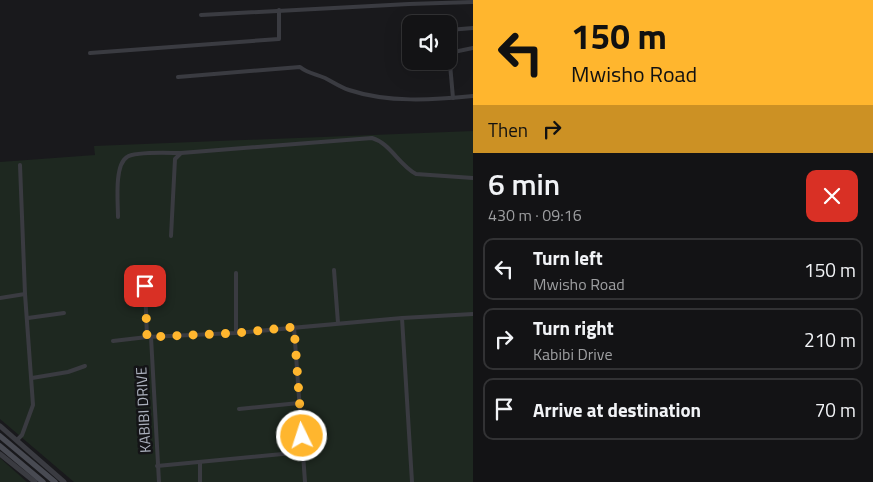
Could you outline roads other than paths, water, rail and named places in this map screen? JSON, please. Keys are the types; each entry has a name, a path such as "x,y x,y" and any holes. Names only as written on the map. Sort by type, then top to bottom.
{"main road":[{"path":"0,436 55,482"},
{"path":"0,446 43,482"}],"street":[{"path":"201,15 456,1 473,2"},
{"path":"90,52 279,39 279,10"},
{"path":"457,29 473,28"},
{"path":"457,51 473,48"},
{"path":"178,77 300,67 349,90 368,95 394,99 473,96"},
{"path":"451,70 453,98"},
{"path":"118,217 118,173 126,157 130,155 182,153 372,138 384,144 409,170 416,174 473,178"},
{"path":"171,236 175,159 182,153"},
{"path":"17,440 22,435 32,410 32,378 25,294 20,165"},
{"path":"334,270 338,323"},
{"path":"236,273 236,333"},
{"name":"KABIBI DRIVE","path":"145,286 159,482"},
{"path":"0,298 25,294"},
{"path":"28,318 64,313"},
{"path":"113,341 473,314"},
{"path":"402,318 412,482"},
{"path":"294,327 305,482"},
{"path":"32,378 68,372 85,366"},
{"path":"240,409 299,403"},
{"path":"0,426 64,482"},
{"path":"157,466 303,452"},
{"path":"0,454 34,482"},
{"path":"200,462 200,482"}]}
